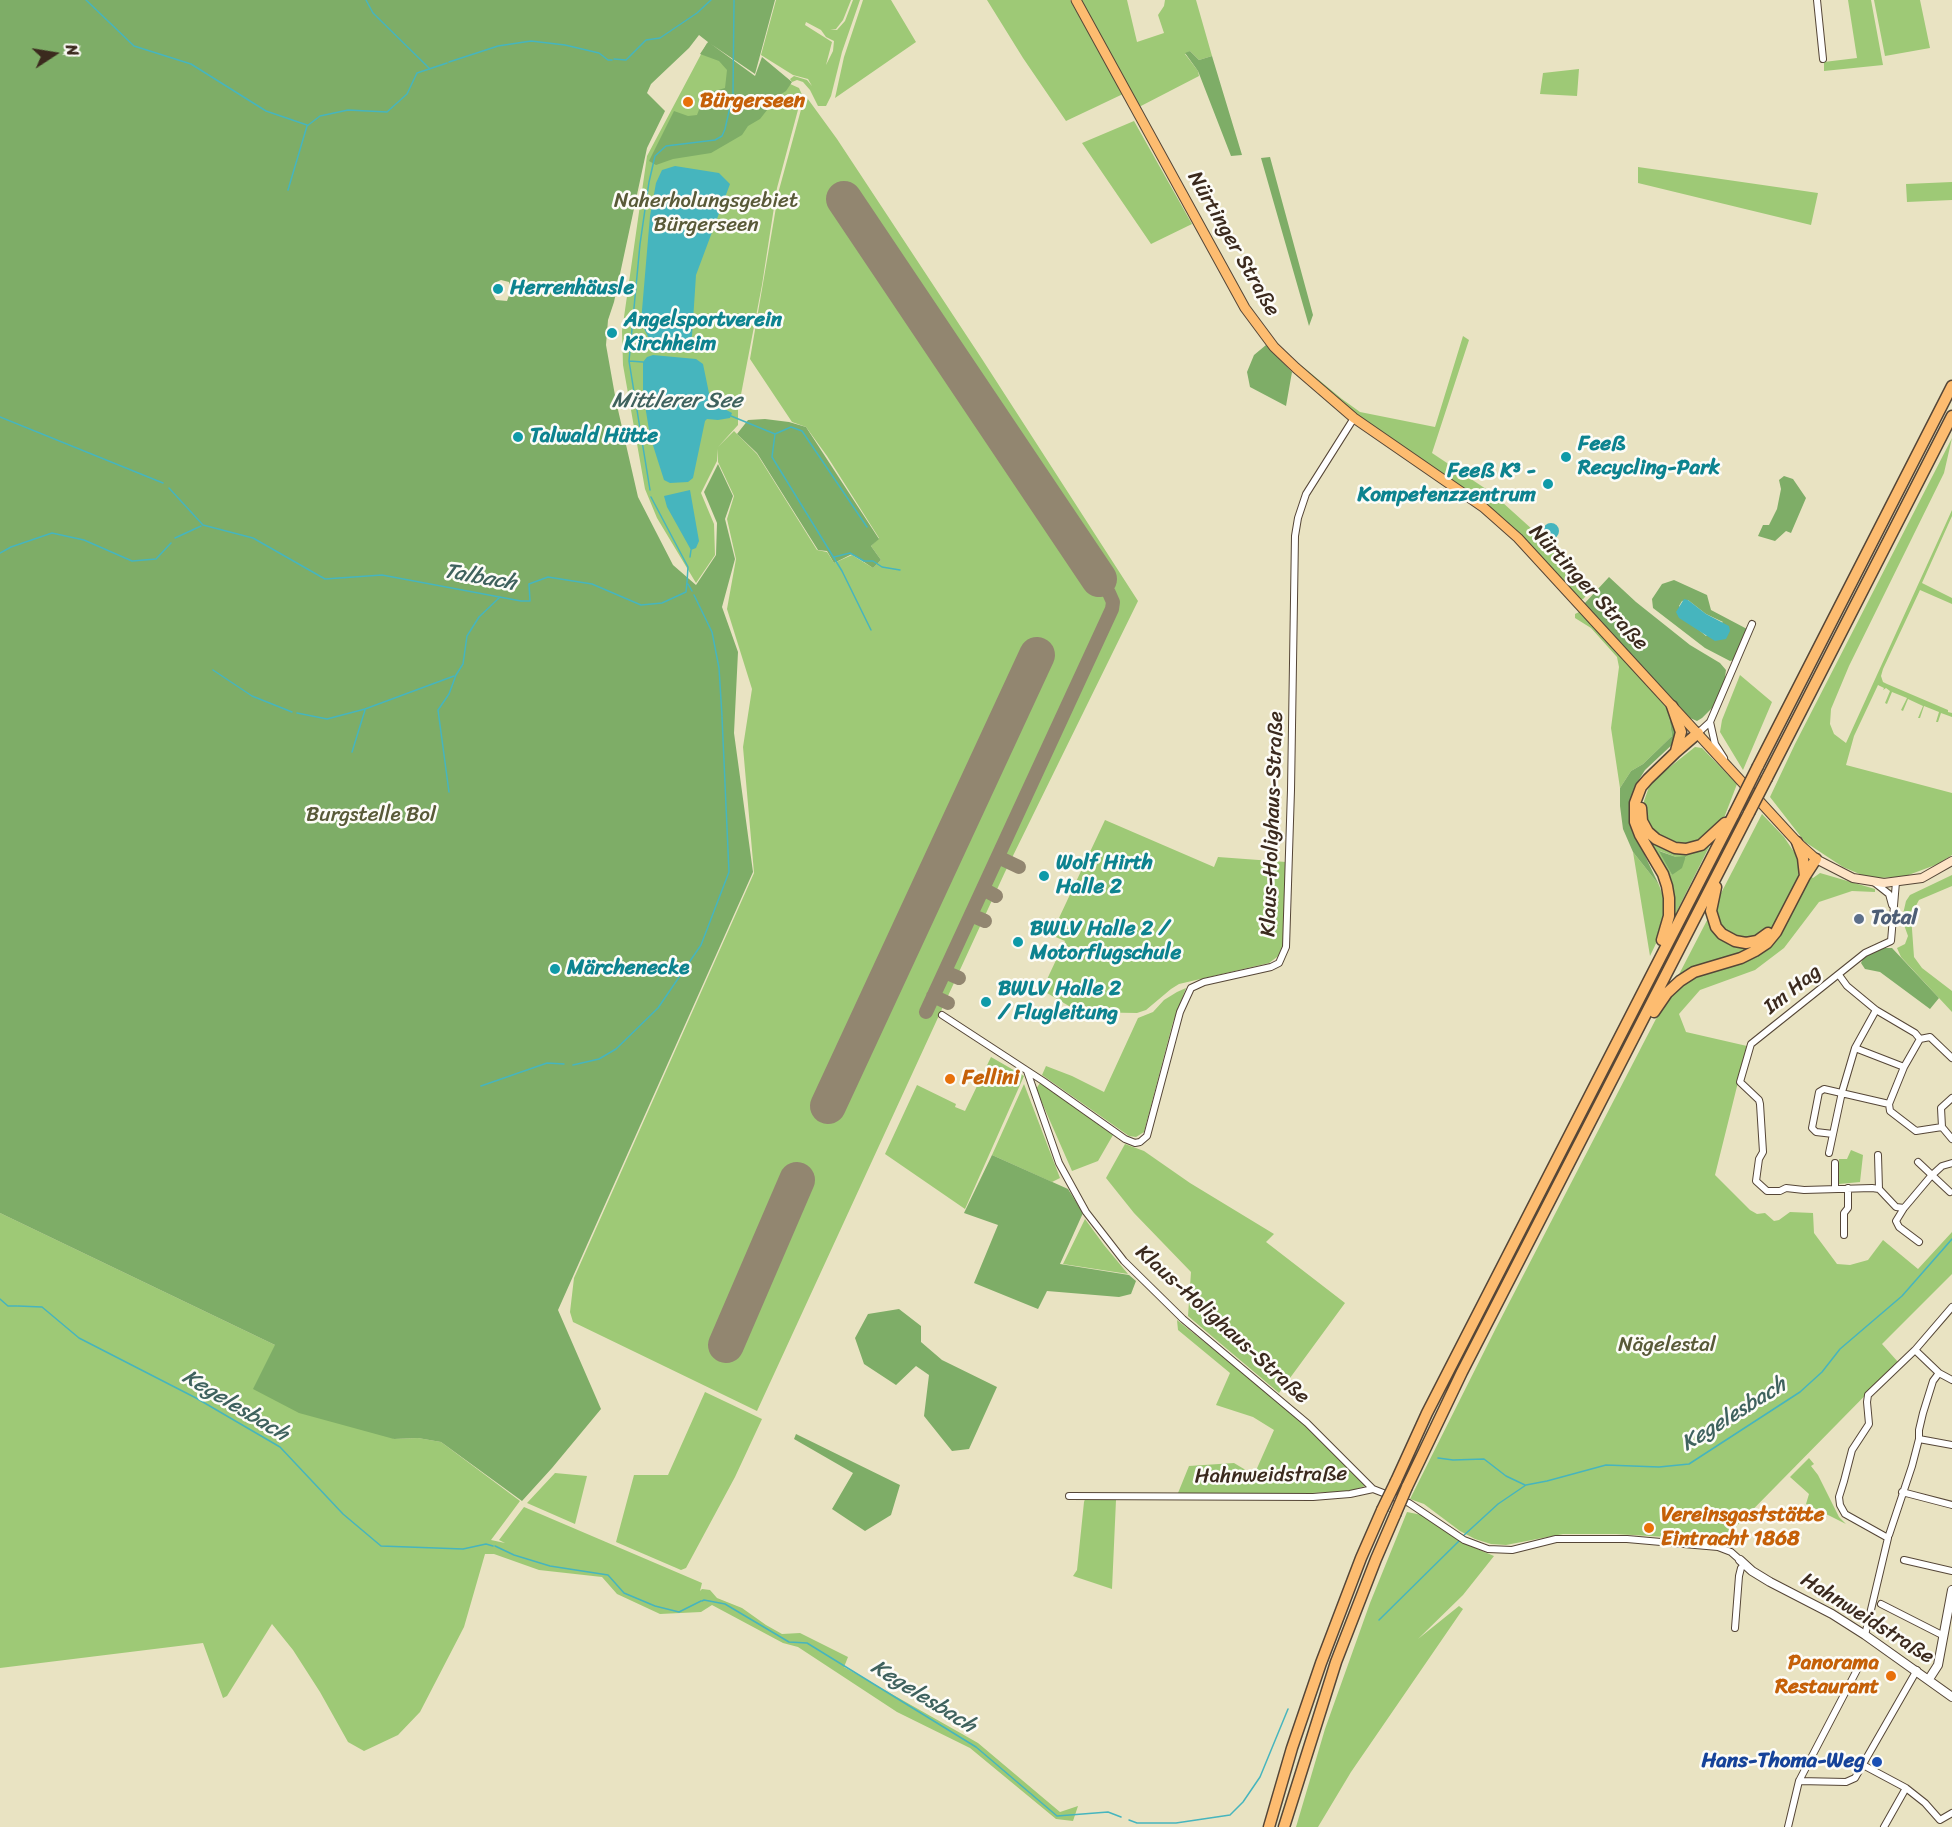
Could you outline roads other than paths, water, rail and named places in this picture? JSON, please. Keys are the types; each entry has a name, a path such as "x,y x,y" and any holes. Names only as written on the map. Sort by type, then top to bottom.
{"highway":[{"path":"1269,1827 1292,1748 1321,1663 1361,1558 1426,1413 1952,386"},
{"path":"1284,1827 1332,1672 1371,1569 1407,1487 1457,1382 1952,416"},
{"path":"1672,706 1681,732 1676,752"},
{"path":"1660,958 1660,944 1666,927 1670,898 1663,874 1640,835 1634,811 1637,794 1648,779 1698,733"},
{"path":"1648,779 1640,805 1642,821 1652,836 1666,845 1686,849 1701,845 1734,814"},
{"path":"1797,842 1803,858 1804,876"},
{"path":"1646,1015 1654,1012 1667,993 1680,981 1695,972 1755,951 1772,938 1804,876 1816,859"},
{"path":"1720,870 1712,911 1716,927 1722,934 1735,941 1750,943 1764,937 1780,924"}],"main road":[{"name":"Nürtinger Straße","path":"1076,0 1245,308 1282,355 1354,418 1501,522 1726,762 1797,842 1816,859 1840,873 1873,882 1896,882 1922,878 1952,861"}],"street":[{"path":"1817,0 1823,59"},
{"name":"Klaus-Holighaus-Straße","path":"942,1015 1125,1139 1135,1143 1147,1136 1180,1012 1191,988 1204,982 1279,963 1286,947 1291,801 1295,536 1306,494 1354,418"},
{"path":"1698,733 1710,722 1752,624"},
{"path":"1710,722 1715,744 1726,762"},
{"path":"1873,882 1888,894 1893,908"},
{"path":"1893,908 1896,882"},
{"name":"Im Hag","path":"1835,1188 1804,1190 1786,1188 1780,1191 1767,1191 1758,1184 1756,1170 1763,1152 1760,1104 1759,1100 1740,1082 1751,1044 1865,953 1891,941 1893,908"},
{"path":"1839,975 1846,986 1876,1010 1915,1033 1920,1040"},
{"path":"1829,1153 1842,1092 1856,1048 1876,1010"},
{"path":"1942,1127 1916,1131 1890,1111 1889,1104 1920,1040 1930,1037 1952,1058"},
{"path":"1856,1048 1905,1067"},
{"name":"Klaus-Holighaus-Straße","path":"1027,1071 1059,1163 1086,1212 1124,1261 1184,1319 1307,1423 1373,1489"},
{"path":"1833,1134 1816,1132 1812,1128 1819,1092 1824,1089 1889,1104"},
{"path":"1952,1098 1941,1108 1942,1127 1952,1139"},
{"path":"1878,1155 1879,1189 1896,1207 1904,1208"},
{"path":"1918,1162 1950,1192"},
{"path":"1835,1163 1835,1188 1879,1189"},
{"path":"1918,1242 1899,1227 1896,1221 1931,1176 1942,1166 1952,1163"},
{"path":"1844,1235 1844,1213 1848,1208 1848,1188"},
{"path":"1865,1635 1888,1538 1845,1514 1839,1497 1852,1450 1869,1424 1868,1395 1915,1350 1952,1307"},
{"path":"1915,1350 1939,1373 1952,1380"},
{"path":"1889,1535 1919,1439 1923,1413 1933,1381 1939,1373"},
{"path":"1919,1439 1952,1445"},
{"name":"Hahnweidstraße","path":"1068,1496 1313,1497 1350,1494 1373,1489 1409,1503 1476,1546 1501,1551 1556,1539 1627,1539 1718,1547 1731,1552 1770,1582 1832,1614 1865,1635 1952,1697"},
{"path":"1902,1492 1952,1505"},
{"path":"1904,1560 1952,1571"},
{"path":"1735,1628 1739,1576 1743,1562"},
{"path":"1929,1679 1938,1665 1952,1590"},
{"path":"1881,1604 1942,1635"},
{"path":"1788,1827 1799,1781 1858,1668"},
{"path":"1799,1781 1846,1782 1855,1778 1917,1670"},
{"path":"1863,1765 1906,1788 1925,1803 1940,1820 1952,1813"},
{"path":"1884,1827 1906,1788"}],"water":[{"path":"675,166 719,173 730,184 696,275 692,336 688,341 680,343 648,337 641,322 650,216 656,183 662,170"},
{"name":"Mittlerer See","path":"653,355 696,359 703,364 710,398 717,405 732,413 730,418 705,421 693,478 688,482 670,483 664,480 650,436 643,393 643,362 647,357"},
{"path":"690,490 699,541 696,548 691,550 667,507 664,496"},
{"path":"1551,523 1557,525 1559,531 1557,537 1551,539 1545,537 1543,531 1545,525"},
{"path":"1684,599 1729,626 1730,631 1726,639 1715,641 1679,618 1676,612"}],"waterway":[{"path":"86,0 134,46 191,64 266,111 307,125"},
{"path":"366,0 373,13 430,69"},
{"path":"614,59 626,60 646,40 660,38 697,13 711,0"},
{"name":"Talbach","path":"650,490 629,361 640,244 649,182 655,156 666,146 715,140 722,136 733,94 734,0"},
{"path":"449,62 498,46 531,41 565,45 599,53 608,60 612,60"},
{"path":"288,190 307,126 320,116 348,110 387,112 407,94 417,73 447,63"},
{"path":"629,361 643,362"},
{"path":"731,416 775,434 791,427 802,431 867,527"},
{"name":"Talbach","path":"0,417 163,483"},
{"path":"775,434 772,457 842,571 871,630"},
{"name":"Talbach","path":"169,488 203,525 253,538 325,579 382,575 530,601 529,584 548,577 592,584 641,605 662,603 686,592 687,582 688,567 651,497"},
{"path":"175,538 201,526"},
{"path":"0,553 52,533 84,540 132,561 156,559 171,543"},
{"path":"690,557 691,550"},
{"path":"834,557 850,553 864,561 873,561 882,567 900,570"},
{"name":"Talbach","path":"688,584 692,591"},
{"path":"694,595 712,632 719,668 722,716"},
{"path":"449,792 438,710 449,694 463,664 467,636 479,617 500,597"},
{"path":"213,670 252,696 292,712"},
{"path":"297,713 327,719 365,709 454,676"},
{"path":"352,752 365,710"},
{"path":"573,1065 599,1059 616,1049 658,1008 701,945 729,872 722,717"},
{"path":"481,1086 547,1063 564,1064"},
{"name":"Kegelesbach","path":"1462,1537 1498,1504 1526,1485 1606,1465 1659,1467 1689,1464 1800,1392 1822,1372 1840,1349 1902,1296 1952,1239"},
{"name":"Kegelesbach","path":"0,1299 8,1306 17,1306"},
{"name":"Kegelesbach","path":"18,1306 42,1307 79,1338 196,1398 280,1447 343,1514 381,1546 463,1549 486,1544 493,1546"},
{"path":"1438,1458 1484,1459 1506,1476 1525,1485"},
{"name":"Kegelesbach","path":"1379,1620 1459,1541"},
{"name":"Kegelesbach","path":"495,1546 514,1555 550,1566 608,1575 624,1593 655,1606 679,1612 701,1601"},
{"name":"Kegelesbach","path":"702,1601 725,1604 789,1642 807,1643 976,1747 1057,1816 1108,1812 1121,1817"},
{"name":"Kegelesbach","path":"1129,1820 1137,1823 1176,1823 1230,1815 1243,1802 1260,1777 1288,1709"}],"place":[{"name":"Bürgerseen","path":"688,102"},
{"name":"Herrenhäusle","path":"498,289"},
{"name":"Angelsportverein Kirchheim","path":"612,333"},
{"name":"Talwald Hütte","path":"518,437"},
{"name":"Feeß Recycling-Park","path":"1566,457"},
{"name":"Feeß K³ - Kompetenzzentrum","path":"1548,484"},
{"name":"Wolf Hirth Halle 2","path":"1044,876"},
{"name":"Total","path":"1859,919"},
{"name":"BWLV Halle 2 / Motorflugschule","path":"1018,942"},
{"name":"Märchenecke","path":"555,969"},
{"name":"BWLV Halle 2 / Flugleitung","path":"986,1002"},
{"name":"Fellini","path":"950,1079"},
{"name":"Vereinsgaststätte Eintracht 1868","path":"1649,1528"},
{"name":"Panorama Restaurant","path":"1891,1676"},
{"name":"Hans-Thoma-Weg","path":"1877,1762"}],"park label":[{"name":"Naherholungsgebiet Bürgerseen","path":"706,214"},
{"name":"Burgstelle Bol","path":"371,816"},
{"name":"Nägelestal","path":"1667,1346"}]}
